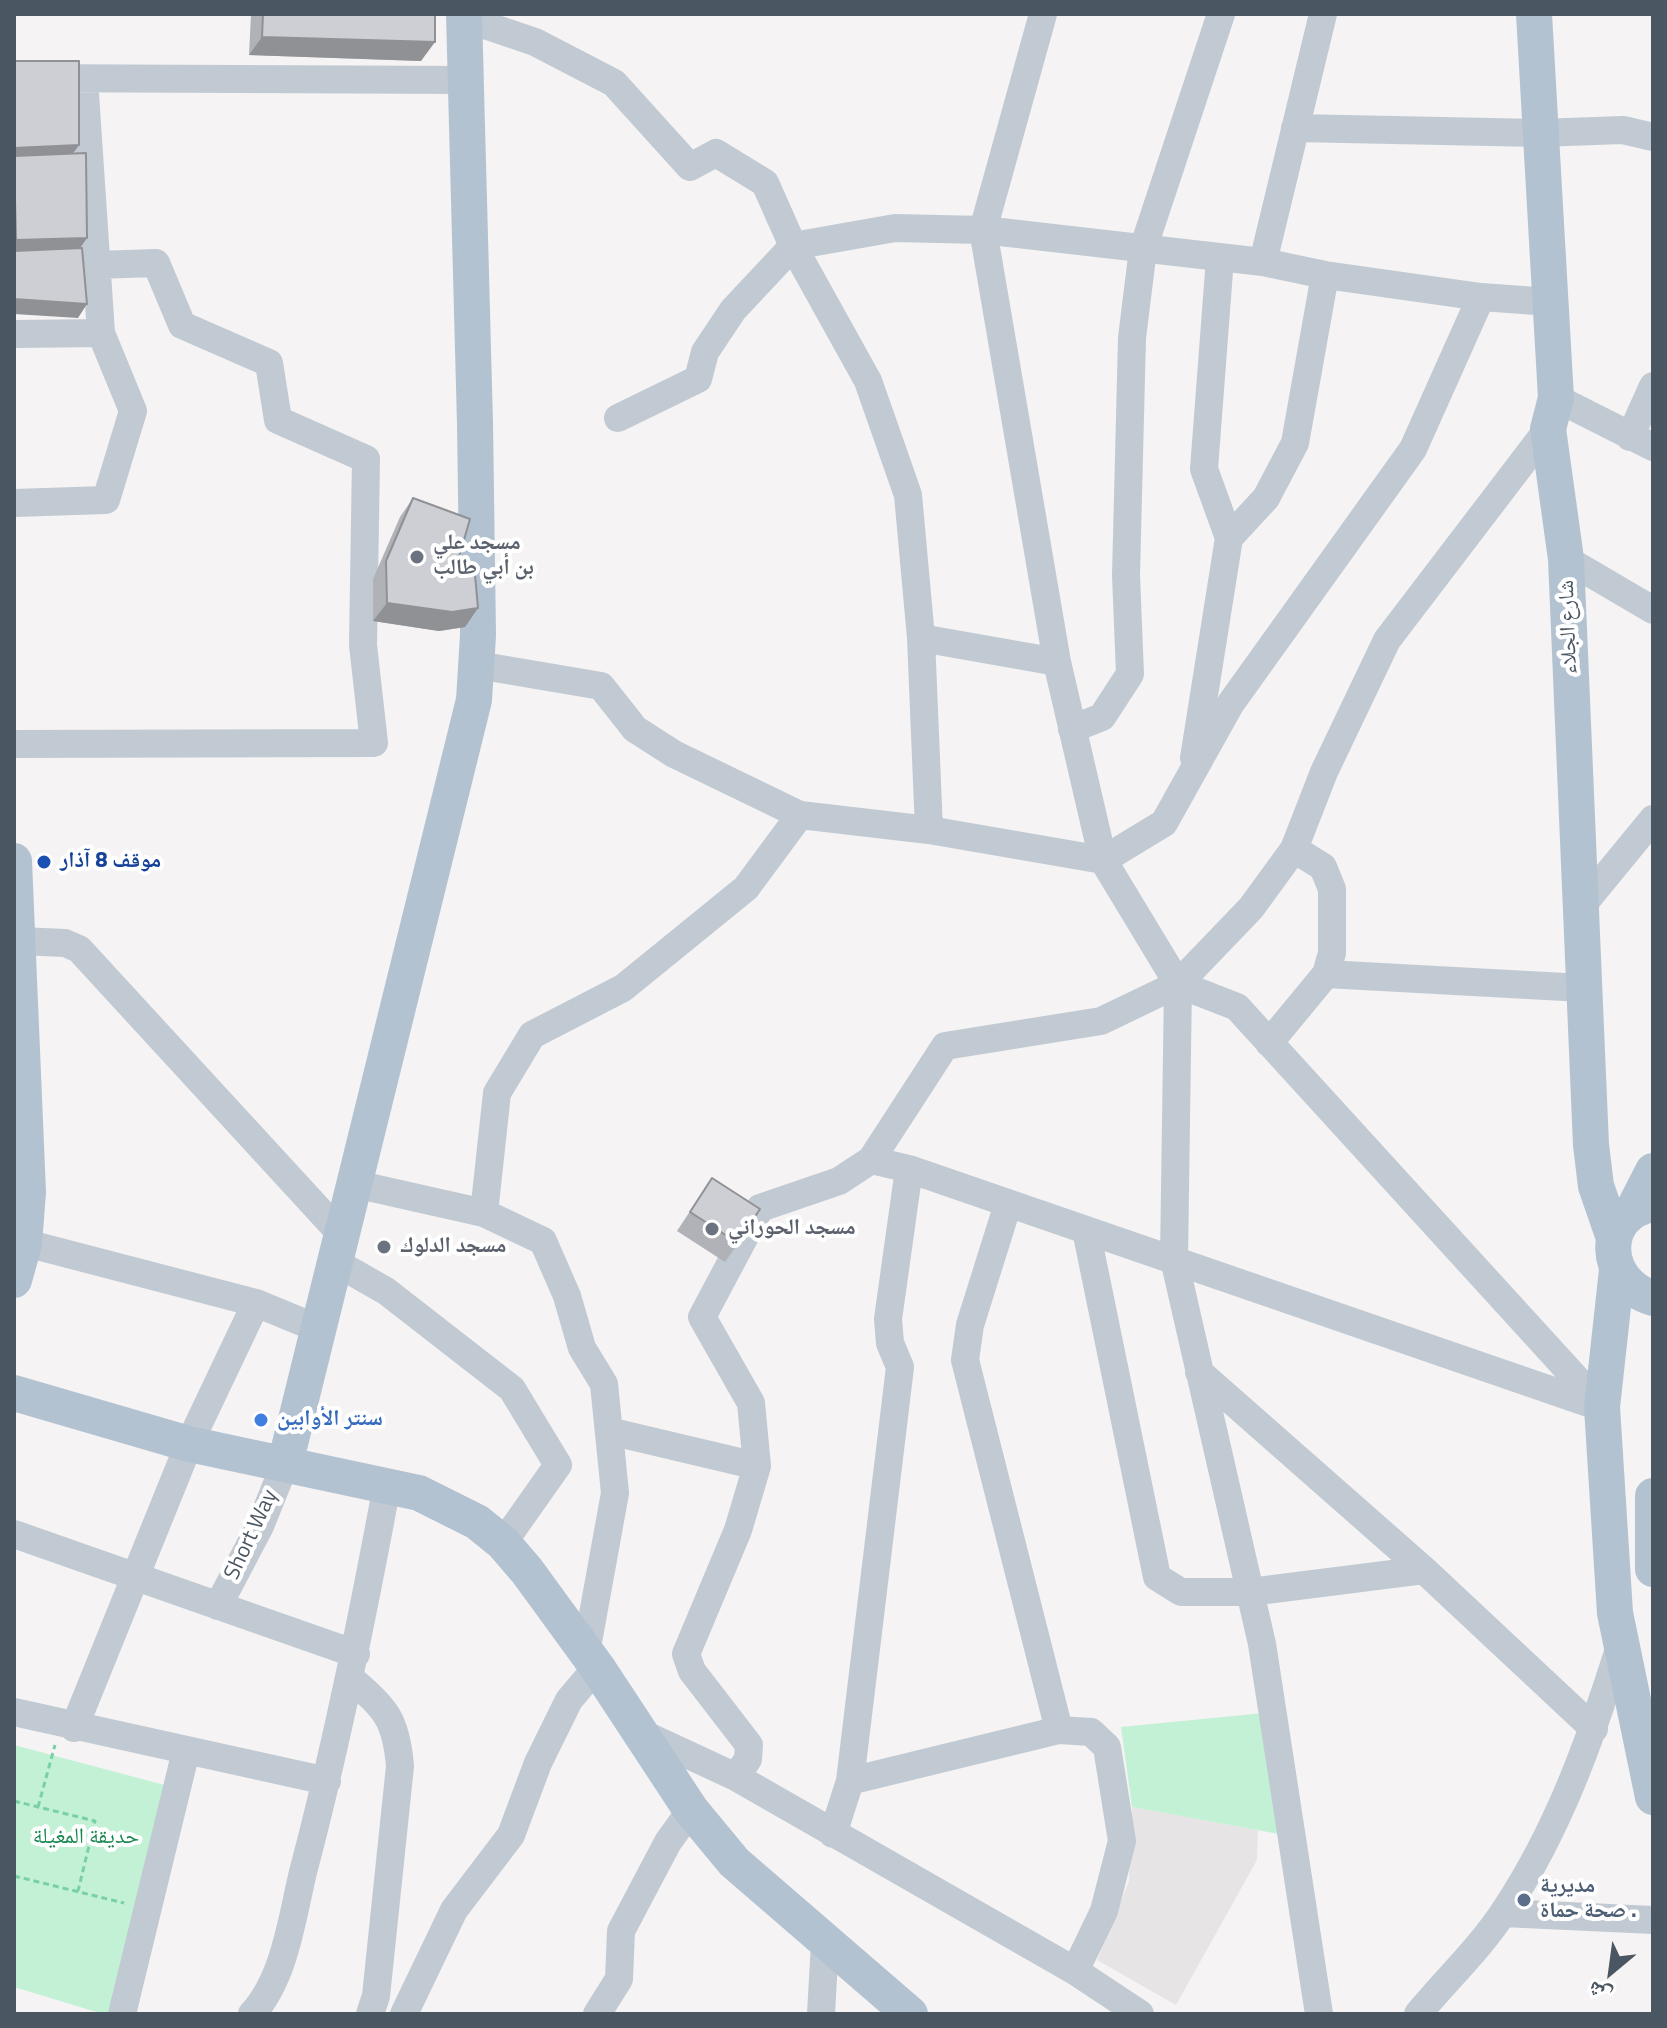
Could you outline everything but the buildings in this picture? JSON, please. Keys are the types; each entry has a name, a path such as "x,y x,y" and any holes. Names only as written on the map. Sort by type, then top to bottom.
{"main road":[{"name":"شارع الجلاء","path":"1534,14 1550,302 1552,414 1566,559 1583,988 1596,1186 1629,1231"},
{"path":"285,1464 468,732 477,665 475,423 464,16"},
{"path":"14,861 20,941 19,1101 28,1192 14,1280"},
{"path":"1653,1171 1629,1231 1602,1407 1620,1646 1653,1797"},
{"path":"1629,1231 1637,1293 1653,1298"},
{"path":"19,1398 189,1444 387,1485 449,1505 503,1543 591,1660 691,1810 734,1862 910,2014"},
{"path":"1653,1496 1653,1569"}],"street":[{"path":"1043,14 983,230 1057,662 1103,860 1178,984 1174,1259 1262,1644 1319,2014"},
{"path":"1072,729 1102,717 1130,674 1126,575 1132,338 1143,249 1221,14"},
{"path":"1263,262 1323,14"},
{"path":"464,16 535,42 614,83 690,167 716,153 765,183 793,246 868,381 908,495 921,638 929,830"},
{"path":"14,78 465,80"},
{"path":"14,503 106,500 133,411 101,333 84,79"},
{"path":"1295,128 1539,133 1651,130"},
{"path":"618,418 698,379 705,352 733,310 793,246 895,228 983,230 1263,262 1325,275 1481,297 1550,302"},
{"path":"1190,782 1229,538 1204,469 1220,258"},
{"path":"14,744 374,743 363,645 366,459 278,420 269,363 182,325 156,263 96,265"},
{"path":"1229,538 1266,498 1295,443 1325,275"},
{"path":"477,665 601,686 635,729 674,754 800,815 929,830 1103,860 1164,823 1190,782 1231,703 1413,449 1481,297"},
{"path":"14,334 101,333"},
{"path":"736,1777 748,1759 749,1745 692,1671 686,1654 738,1530 757,1466 751,1403 702,1317 760,1208 839,1181 871,1160 945,1046 1101,1021 1178,984 1251,908 1294,849 1324,772 1387,640 1552,414 1642,442 1653,386"},
{"path":"1566,559 1653,610"},
{"path":"921,638 1057,662"},
{"path":"484,1213 497,1093 532,1035 623,988 746,888 800,815"},
{"path":"1580,908 1653,819"},
{"path":"1269,1043 1326,974 1335,923 1332,889 1323,867 1294,849"},
{"path":"20,941 65,943 79,949 339,1249 386,1291 512,1389 558,1465 503,1543"},
{"path":"1326,974 1583,988"},
{"path":"1178,984 1237,1007 1602,1407"},
{"path":"871,1160 909,1169 1602,1407"},
{"path":"833,1834 850,1781 900,1367 890,1343 888,1319 909,1169"},
{"path":"355,1184 484,1213 543,1241 567,1296 582,1348 604,1384 615,1493 591,1660 538,1763 511,1835 454,1910 404,2014"},
{"path":"1008,1204 970,1325 965,1360 1059,1730"},
{"path":"1086,1230 1157,1577 1181,1592 1250,1592 1424,1570"},
{"path":"19,1242 256,1303 319,1329"},
{"path":"68,1726 136,1577 189,1444 256,1303"},
{"path":"1199,1372 1424,1570 1594,1729"},
{"path":"609,1431 757,1466"},
{"name":"Short Way","path":"218,1606 260,1526 285,1464"},
{"path":"252,2014 267,1991 282,1953 327,1781 353,1666 387,1485"},
{"path":"14,1534 218,1606 353,1666 391,1717 397,1734 400,1766 376,1996 370,2014"},
{"path":"1418,2014 1503,1913 1544,1842 1594,1729 1620,1646"},
{"path":"14,1712 327,1781"},
{"path":"850,1781 1059,1730 1091,1732 1107,1747 1122,1841 1104,1911 1075,1971"},
{"path":"639,1732 736,1777 1075,1971 1140,2014"},
{"path":"122,2014 186,1751"},
{"path":"597,2014 619,1979 621,1931 668,1842 691,1810"},
{"path":"1503,1913 1653,1920"},
{"path":"821,2014 825,1942"}],"path":[{"path":"38,1807 68,1726"},
{"path":"14,1801 95,1821 78,1891"},
{"path":"14,1876 147,1909"}],"shaded area":[{"path":"1132,1807 1258,1830 1257,1860 1176,2005 1097,1960 1129,1881"}],"green space":[{"path":"1264,1713 1279,1834 1132,1807 1121,1727"},
{"name":"حديقة المغيلة","path":"14,1745 172,1787 116,2014 103,2014 14,1987"}],"place":[{"name":"مسجد علي بن أبي طالب","path":"417,557"},
{"name":"موقف 8 آذار","path":"44,862"},
{"name":"مسجد الحوراني","path":"712,1229"},
{"name":"مسجد الدلوك","path":"384,1247"},
{"name":"سنتر الأوابين","path":"261,1420"},
{"name":"مديرية صحة حماة .","path":"1524,1900"}]}
